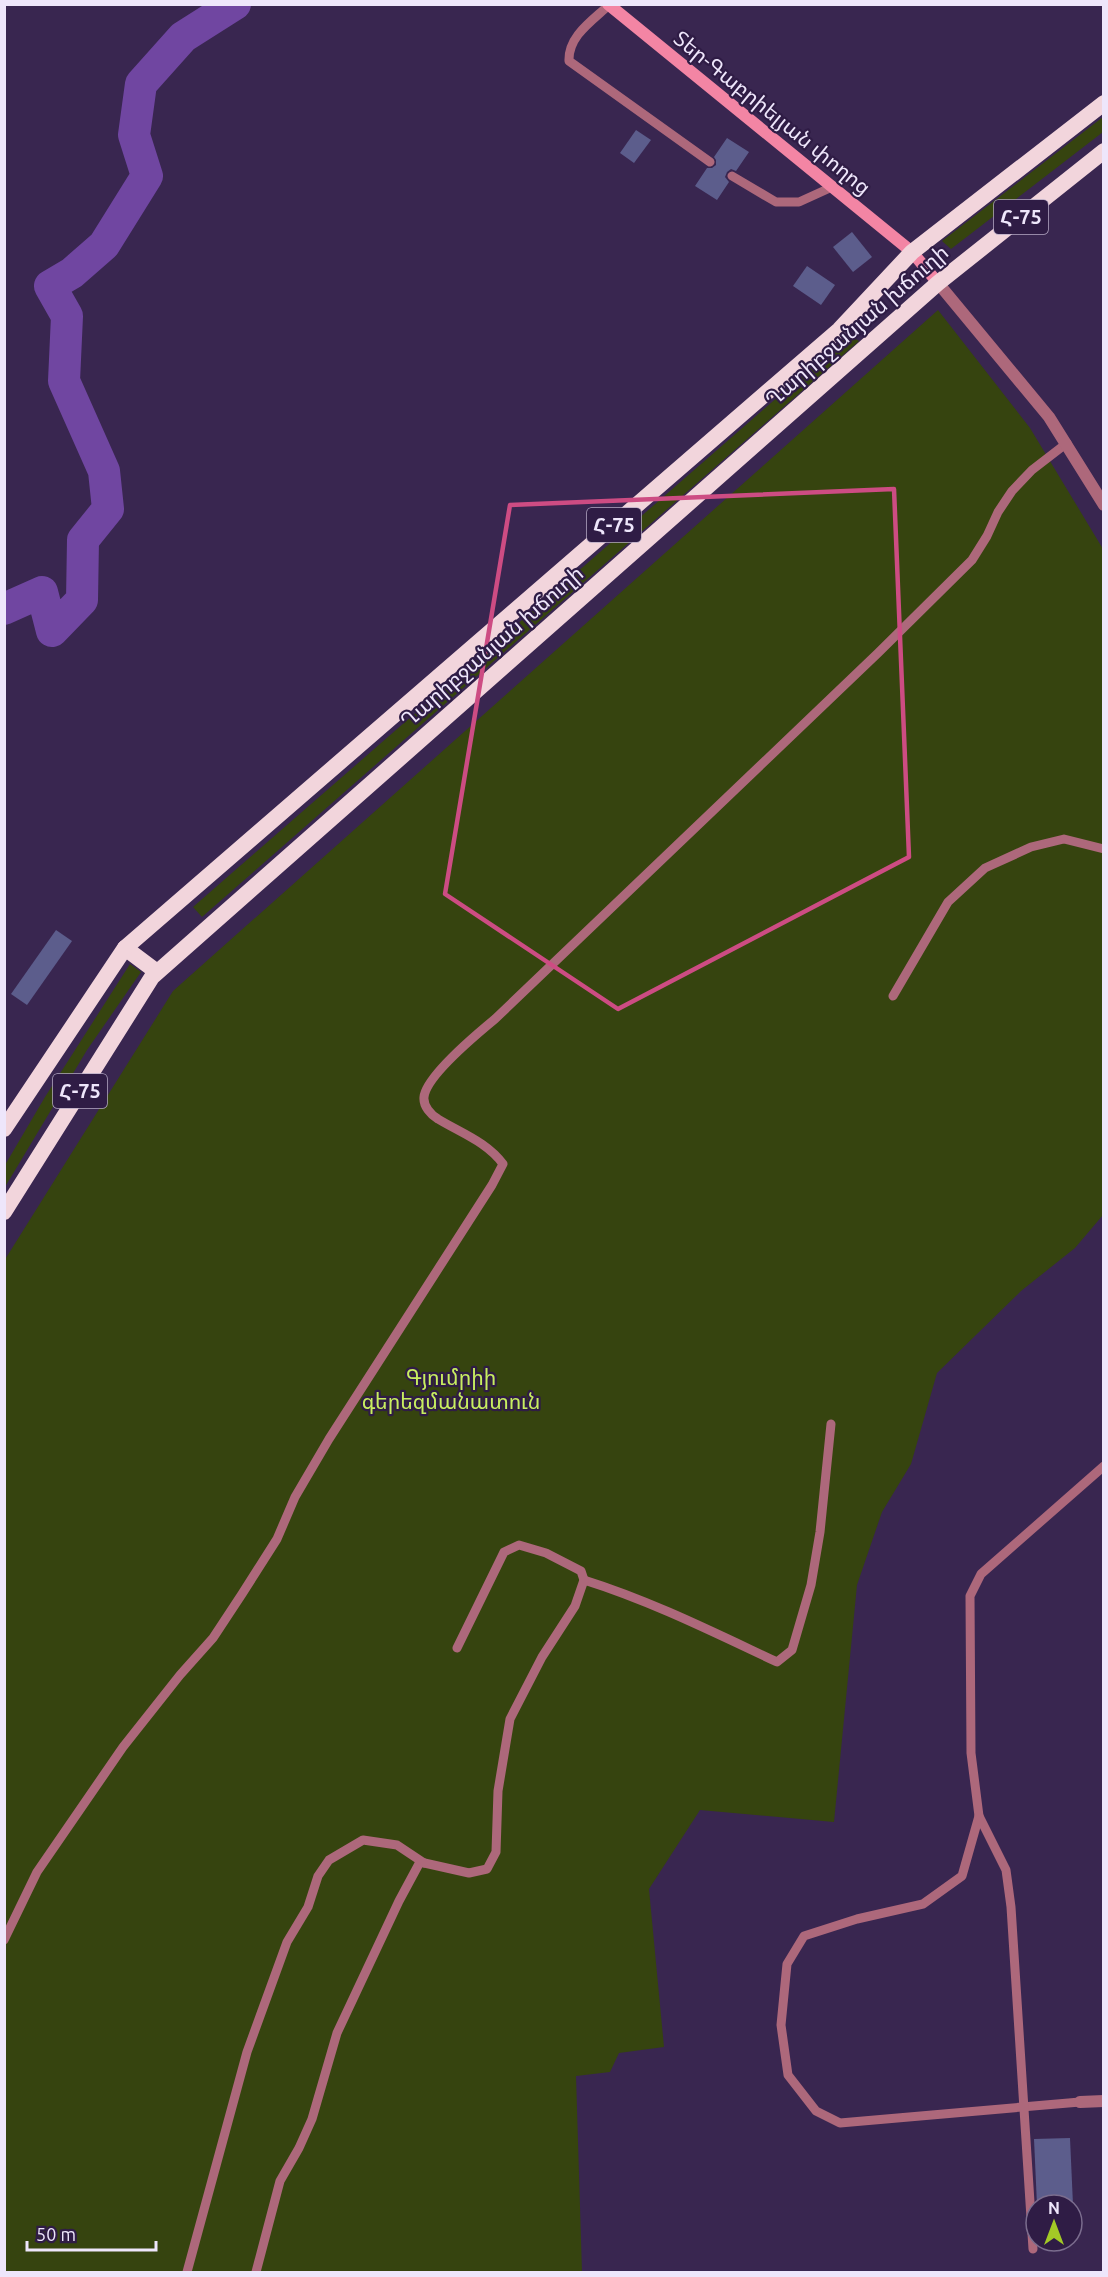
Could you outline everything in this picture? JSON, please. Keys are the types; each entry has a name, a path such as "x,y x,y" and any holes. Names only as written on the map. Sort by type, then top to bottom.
{"highway":[{"name":"Ղարիբջանյան խճուղի","path":"4,1129 125,948 839,330 912,252 1104,103"},
{"name":"Ղարիբջանյան խճուղի","path":"4,1212 157,972 938,283 1104,151"},
{"path":"125,948 157,972"}],"main road":[{"name":"Տեր-Գաբրիելյան փողոց","path":"608,5 912,252 938,283"}],"street":[{"path":"938,283 1049,417 1104,505"},
{"path":"1080,2102 1104,2101"}],"lane":[{"path":"608,5 573,39 568,50 569,61 710,162"},
{"path":"732,176 776,202 800,202 832,187"},
{"path":"4,1940 38,1872 123,1747 219,1629 277,1539 295,1497 329,1439 492,1185 502,1164 493,1151 435,1118 424,1105 424,1095 433,1080 466,1043 538,978 972,560 1012,491 1032,470 1067,443"},
{"path":"894,996 948,902 985,868 1031,848 1064,839 1104,849"},
{"path":"584,1580 654,1605 777,1662 792,1650 811,1586 820,1532 831,1424"},
{"path":"1029,2193 1011,1907 1006,1870 979,1816 971,1753 970,1596 981,1574 1104,1466"},
{"path":"256,2272 280,2181 312,2120 337,2033 399,1901 420,1862 469,1873 487,1869 496,1852 498,1791 510,1719 542,1657 575,1606 584,1580 581,1571 546,1553 519,1545 504,1552 457,1648"},
{"path":"979,1816 962,1876 923,1904 857,1919 804,1936 787,1964 781,2025 788,2075 816,2111 840,2123 1080,2102"},
{"path":"187,2272 247,2052 287,1942 308,1907 318,1876 329,1860 363,1840 397,1845 424,1863"}],"highlighted area":[{"path":"894,489 909,857 618,1009 445,894 510,505"}],"green space":[{"path":"1103,117 1103,132 951,249 942,241"},
{"name":"Գյումրիի գերեզմանատուն","path":"938,310 1030,428 1103,549 1103,1215 1075,1248 1021,1291 937,1373 911,1464 882,1512 857,1585 834,1822 700,1810 649,1889 664,2047 619,2053 610,2072 576,2076 582,2272 5,2272 4,1261 173,991"},
{"path":"849,335 859,341 202,917 193,907"},
{"path":"130,964 141,972 87,1050 5,1187 5,1165 45,1097"}],"building":[{"path":"636,130 651,140 634,163 620,153"},
{"path":"727,138 749,152 736,171 731,169 727,172 725,177 729,182 717,200 695,186 707,168 716,165 714,157"},
{"path":"852,232 872,257 853,272 833,247"},
{"path":"807,266 835,285 821,305 793,286"},
{"path":"56,930 72,941 27,1005 11,994"},
{"path":"1070,2138 1072,2193 1036,2193 1034,2139"}],"waterway":[{"path":"4,609 42,592 52,631 82,600 83,540 108,509 104,471 64,381 67,316 50,286 72,273 104,245 147,176 134,135 141,84 183,37 235,4"}]}
